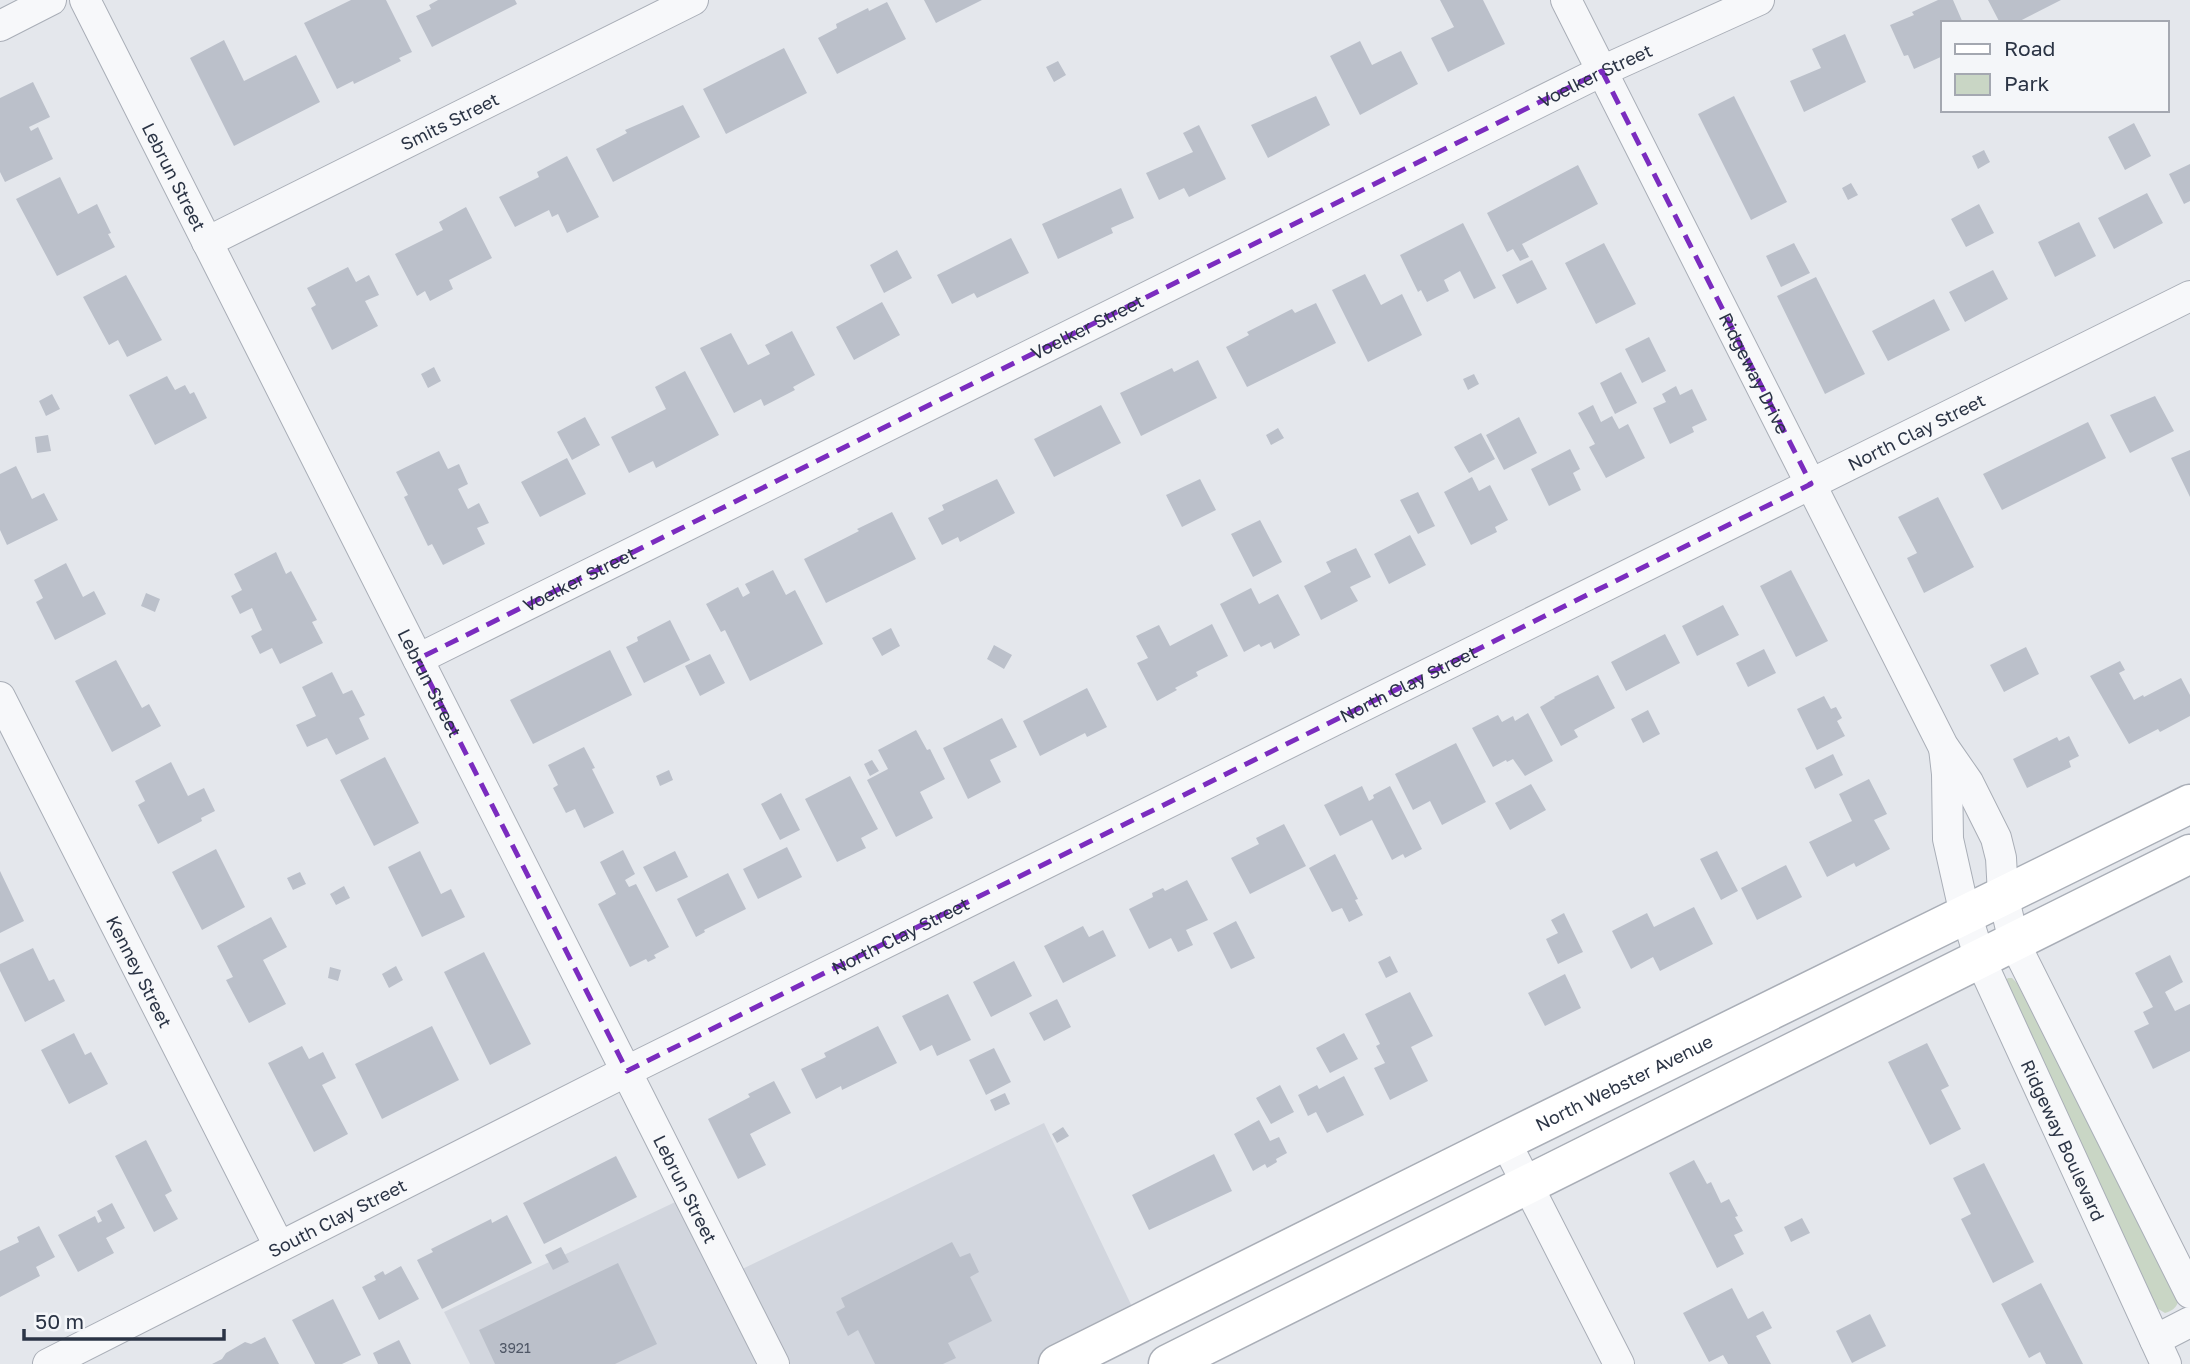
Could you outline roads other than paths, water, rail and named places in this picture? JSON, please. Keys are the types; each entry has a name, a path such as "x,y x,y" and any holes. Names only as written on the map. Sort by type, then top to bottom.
{"main road":[{"name":"North Webster Avenue","path":"1058,1364 2190,804"},
{"path":"1168,1364 2190,854"}],"street":[{"path":"0,26 51,0"},
{"name":"Lebrun Street","path":"85,0 774,1364"},
{"name":"Smits Street","path":"207,242 692,0"},
{"name":"Ridgeway Drive","path":"1566,0 1943,746 1968,782 1996,838 2001,858 2003,895"},
{"name":"Voelker Street","path":"418,659 1602,71 1759,0"},
{"name":"North Clay Street","path":"627,1071 2190,296"},
{"name":"Kenney Street","path":"0,697 279,1247"},
{"name":"Ridgeway Drive","path":"1943,746 1947,774 1948,839 1966,914"},
{"path":"2003,895 2014,942 2190,1293"},
{"name":"Ridgeway Boulevard","path":"1966,914 1980,959 2161,1352"},
{"name":"South Clay Street","path":"67,1360 279,1247 627,1071"},
{"path":"1505,1141 1619,1364"},
{"path":"2161,1352 2190,1322"}]}
